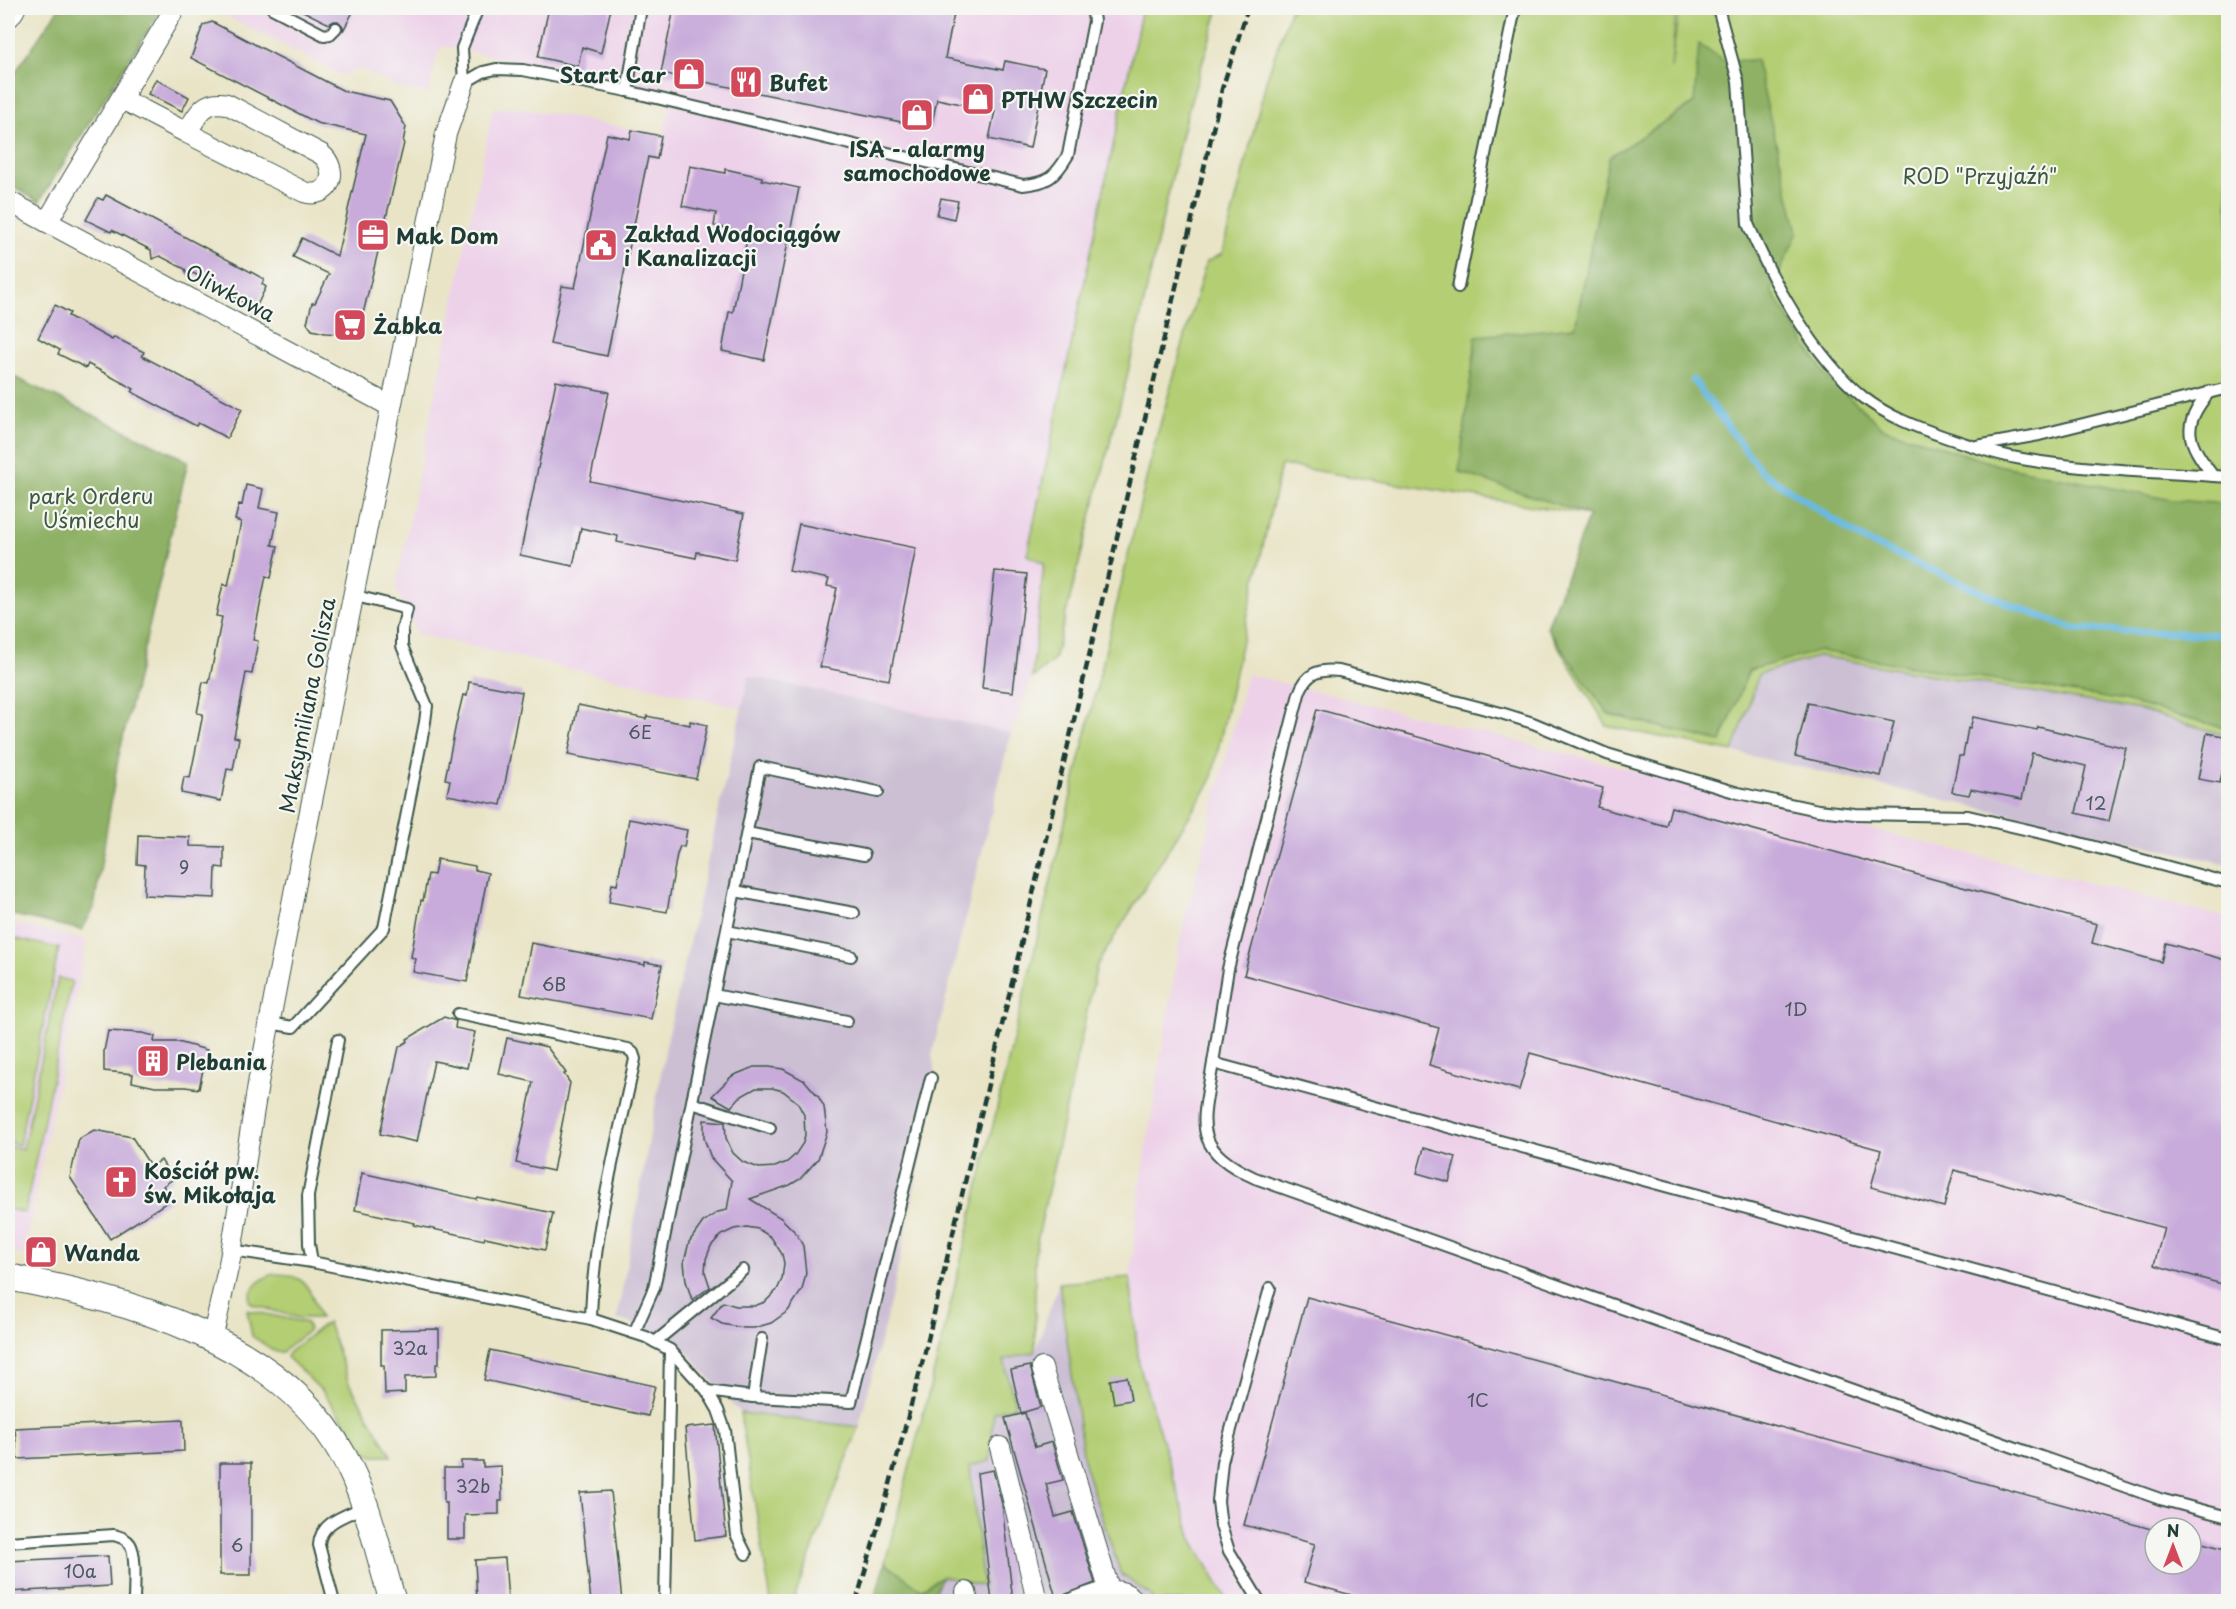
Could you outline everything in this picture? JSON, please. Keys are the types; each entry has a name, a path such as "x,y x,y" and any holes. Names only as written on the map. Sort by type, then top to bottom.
{"street":[{"path":"8,14 12,8"},
{"path":"47,222 175,8"},
{"name":"Maksymiliana Golisza","path":"212,1340 231,1250 269,1023 352,595 446,134 464,83"},
{"path":"122,99 187,133 304,192 317,193 329,183 332,175 328,161 321,154 227,104 211,103 204,108 199,112 187,133"},
{"name":"Oliwkowa","path":"8,201 390,406"},
{"path":"8,1277 77,1292 180,1324 268,1371 308,1404 344,1456 364,1507 393,1602"},
{"path":"1042,1368 1112,1596"},
{"path":"999,1447 1037,1602"},
{"path":"1076,1602 1112,1596 1123,1590 1136,1602"}],"lane":[{"path":"478,8 462,48 464,83 483,72 509,68 627,91 1023,184 1042,183 1058,172 1068,155 1094,21 1092,8"},
{"path":"627,91 641,8"},
{"path":"1458,287 1515,8"},
{"path":"1719,8 1738,81 1748,224 1802,326 1842,376 1876,407 1892,416 1929,432 1972,446 2027,460 2083,467 2229,477"},
{"path":"278,9 320,33 330,34 336,28"},
{"path":"301,23 306,13"},
{"path":"320,33 321,20"},
{"path":"1972,446 2039,435 2229,388"},
{"path":"2210,391 2195,410 2189,436 2196,453 2213,476"},
{"path":"269,1023 293,1027 384,928 422,739 427,706 402,646 402,630 407,609 352,595"},
{"path":"2229,883 2050,835 1968,816 1855,814 1785,804 1631,762 1533,723 1339,671 1315,672 1306,678 1299,694 1228,969 1204,1115 1205,1132 1217,1156 1255,1178 2149,1495 2229,1517"},
{"path":"634,1333 654,1288 760,767 878,792"},
{"path":"747,832 864,855"},
{"path":"735,891 854,913"},
{"path":"727,932 851,956"},
{"path":"714,995 847,1021"},
{"path":"458,1014 628,1049 633,1053 634,1059 596,1241 591,1319"},
{"path":"312,1262 309,1244 308,1196 338,1040"},
{"path":"1213,1063 2229,1339"},
{"path":"707,1391 753,1397 851,1402 931,1078"},
{"path":"692,1103 770,1128"},
{"path":"231,1250 312,1262 591,1319 634,1333 670,1350 707,1391 718,1410 725,1430 737,1536 746,1554"},
{"path":"656,1342 743,1270"},
{"path":"1260,1602 1229,1551 1221,1526 1218,1501 1222,1462 1270,1288"},
{"path":"753,1397 762,1339"},
{"path":"665,1602 670,1350"},
{"path":"334,1602 319,1545 319,1536 332,1522 364,1507"},
{"path":"8,1542 114,1535 123,1538 129,1542 133,1551 134,1602"}],"shaded area":[{"path":"211,8 1142,8 1027,554 1044,563 1032,678 1011,733 749,676 742,708 417,634 396,588 493,108 519,108 664,135 673,93 442,46 437,56 429,93 397,87 361,69 342,75"},
{"path":"1820,656 2135,709 2228,736 2228,864 1733,752 1759,674"},
{"path":"1247,674 2228,918 2228,1601 1228,1602 1192,1539 1139,1364 1130,1277 1139,1194 1179,944"},
{"path":"749,676 1011,733 932,1055 937,1079 894,1287 859,1427 740,1413 674,1337 617,1319 665,1050"},
{"path":"8,923 87,940 23,1255 8,1252"},
{"path":"1059,1283 1085,1467 1121,1574 1150,1595 1154,1601 929,1602 942,1576 983,1585 970,1466 990,1461 994,1412 1004,1359 1035,1352"}],"green space":[{"path":"59,8 162,8 39,202 8,183 8,83"},
{"path":"1142,8 1219,8 1184,124 1127,377 1054,660 1032,678 1044,563 1027,555"},
{"name":"ROD \"Przyjaźń\"","path":"1291,8 1676,8 1671,69 1679,8 2228,8 2228,736 2140,710 1820,656 1759,674 1733,752 1607,726 1547,628 1589,515 1281,465 1211,781 1097,965 1035,1251 1035,1352 1004,1360 1015,1406 994,1412 990,1461 970,1466 983,1586 942,1576 921,1590 885,1563 942,1340 1154,446 1206,262 1222,254 1267,78"},
{"path":"1699,44 1723,61 1756,60 1798,232 1771,291 1826,376 1883,428 1998,465 2172,500 2228,504 2228,729 2124,701 1820,651 1749,670 1721,742 1608,714 1547,628 1589,515 1459,472 1476,336 1575,327 1609,157 1694,103"},
{"name":"park Orderu Uśmiechu","path":"8,374 188,461 118,759 94,908 82,930 8,914"},
{"path":"8,937 59,948 19,1145 8,1142"},
{"path":"58,978 72,981 25,1213 8,1209 8,1146 23,1149"},
{"path":"273,1274 293,1276 306,1285 320,1318 299,1318 254,1305 249,1301 257,1284"},
{"path":"1130,1277 1139,1364 1192,1539 1228,1601 1154,1601 1150,1595 1121,1574 1085,1467 1059,1283"},
{"path":"247,1310 307,1323 309,1330 282,1352 276,1352 252,1336"},
{"path":"328,1323 349,1383 392,1456 373,1456 367,1453 323,1392 287,1357 288,1353"},
{"path":"740,1413 859,1427 793,1601 771,1601"},
{"path":"885,1563 921,1589 942,1576 931,1601 874,1601"}],"building":[{"path":"297,8 355,8 343,31 343,26 338,21 329,24"},
{"path":"549,8 611,8 601,53 582,47 578,66 538,57"},
{"path":"674,8 955,9 945,58 1003,70 1005,61 1045,69 1030,148 989,139 995,111 937,99 931,128 661,73"},
{"path":"212,22 344,91 390,101 406,127 358,335 312,330 307,323 312,303 315,303 329,274 293,257 302,238 337,256 366,134 317,123 191,58 203,25"},
{"path":"156,79 189,97 182,111 148,94"},
{"path":"632,130 661,136 657,159 648,157 607,356 550,344 562,286 575,288 607,134 630,139"},
{"path":"690,166 725,173 725,169 799,188 764,360 722,351 729,312 733,312 748,233 714,226 716,213 682,206"},
{"path":"106,195 264,279 262,284 266,287 255,309 231,296 232,293 193,273 187,276 185,269 160,256 152,259 151,250 112,230 111,232 86,220 98,198 103,200"},
{"path":"941,198 958,201 954,219 937,215"},
{"path":"55,305 70,313 68,316 112,340 114,337 144,352 142,356 242,409 227,438 198,423 196,426 132,392 134,389 88,364 86,368 58,354 60,350 38,338"},
{"path":"556,381 609,392 590,481 744,514 735,560 697,552 696,558 617,542 618,536 581,528 573,566 520,555"},
{"path":"246,485 263,489 259,508 279,512 272,545 278,546 271,578 266,576 253,640 258,641 252,674 246,673 234,737 239,738 233,770 227,769 221,801 181,793 184,777 190,778 203,714 197,713 203,682 209,683 222,617 216,616 223,584 228,586 241,522 235,520 239,504 242,505"},
{"path":"799,524 916,548 889,680 820,667 837,588 827,586 829,579 789,571"},
{"path":"995,571 1027,574 1013,692 982,688"},
{"path":"469,682 522,692 501,805 447,795 450,780 445,779 463,695 467,696"},
{"path":"1808,703 1894,722 1881,776 1795,756"},
{"path":"578,705 646,719 647,716 690,725 690,721 707,725 696,779 568,755"},
{"path":"1317,709 1603,788 1597,807 1666,826 1671,807 2097,924 2092,943 2161,962 2166,943 2229,961 2229,1286 2154,1265 2164,1228 1954,1170 1944,1207 1871,1187 1881,1150 1530,1053 1519,1090 1429,1065 1439,1028 1244,975"},
{"path":"1973,717 2037,730 2038,727 2126,748 2109,821 2076,813 2086,766 2032,753 2022,799 1971,789 1969,795 1952,792 1959,756 1963,756 1968,728 1970,729"},
{"path":"2207,733 2229,737 2220,783 2198,779"},
{"path":"629,819 687,830 684,847 680,846 677,854 667,912 609,902 612,884 617,885"},
{"path":"138,835 190,837 190,846 224,847 224,868 216,867 215,898 144,895 145,865 137,864"},
{"path":"437,859 475,866 475,870 488,873 467,982 413,972 416,959 411,957 421,900 423,901 428,874 434,875"},
{"path":"531,943 645,965 645,962 662,965 651,1019 521,995"},
{"path":"444,1017 456,1021 455,1028 475,1032 467,1068 434,1061 417,1142 380,1134 399,1047 408,1041 407,1039"},
{"name":"Plebania","path":"108,1031 142,1033 155,1036 154,1042 178,1042 207,1050 199,1089 155,1087 132,1082 133,1074 104,1071 104,1051"},
{"path":"507,1038 547,1047 566,1073 564,1074 570,1083 553,1171 516,1163 533,1082 499,1074"},
{"path":"754,1067 783,1069 805,1081 824,1107 827,1132 818,1159 800,1179 790,1185 750,1199 781,1218 796,1233 803,1246 806,1273 802,1290 788,1311 771,1323 754,1328 744,1328 722,1324 711,1318 723,1302 736,1306 754,1306 765,1302 777,1290 782,1279 784,1263 782,1254 771,1237 758,1229 747,1227 734,1229 721,1235 711,1246 706,1259 705,1272 710,1287 692,1300 686,1281 684,1262 689,1242 703,1222 718,1212 727,1210 732,1181 711,1158 704,1138 704,1120 725,1122 726,1138 733,1153 743,1162 759,1168 775,1167 787,1162 803,1143 804,1115 797,1102 783,1091 756,1088 740,1097 731,1107 712,1096 732,1076"},
{"name":"Kościół pw. św. Mikołaja","path":"94,1130 132,1137 151,1167 161,1160 173,1179 163,1186 172,1199 110,1239 70,1177 79,1139"},
{"path":"1424,1148 1456,1157 1449,1182 1417,1173"},
{"path":"362,1173 476,1199 477,1197 553,1213 545,1250 485,1237 484,1240 355,1210"},
{"path":"1307,1297 2143,1527 2143,1576 2203,1576 2203,1543 2229,1550 2229,1602 1377,1602 1304,1582 1315,1544 1244,1525"},
{"path":"439,1329 439,1364 436,1364 436,1376 405,1377 405,1393 385,1394 384,1365 381,1365 381,1330"},
{"path":"490,1350 655,1386 648,1416 484,1380"},
{"path":"1030,1366 1041,1407 1021,1413 1011,1370"},
{"path":"1127,1377 1131,1400 1114,1403 1110,1380"},
{"path":"1025,1413 1035,1447 1052,1442 1063,1480 1046,1484 1055,1517 1073,1512 1095,1583 1056,1598 1005,1418"},
{"path":"183,1420 184,1451 17,1459 15,1428"},
{"path":"715,1425 726,1536 695,1540 685,1428"},
{"path":"461,1461 483,1461 483,1467 501,1466 502,1501 499,1501 499,1514 465,1515 465,1539 447,1539 444,1468 461,1468"},
{"path":"220,1463 251,1463 251,1575 220,1575"},
{"path":"993,1470 1002,1504 1013,1602 992,1602 977,1473"},
{"path":"611,1491 622,1602 591,1602 580,1493"},
{"path":"108,1556 110,1586 8,1592 8,1561"},
{"path":"505,1558 508,1602 477,1602 475,1560"}],"waterway":[{"path":"1693,380 1761,471 1864,540 2011,605 2074,629 2228,635"}],"railway":[{"path":"856,1602 924,1356 1222,89 1248,8"}],"place":[{"name":"Start Car","path":"689,74"},
{"name":"Bufet","path":"746,82"},
{"name":"PTHW Szczecin","path":"978,99"},
{"name":"ISA - alarmy samochodowe","path":"917,115"},
{"name":"Mak Dom","path":"373,235"},
{"name":"Zakład Wodociągów i Kanalizacji","path":"601,245"},
{"name":"Żabka","path":"350,325"},
{"name":"Plebania","path":"153,1061"},
{"name":"Kościół pw. św. Mikołaja","path":"121,1182"},
{"name":"Wanda","path":"41,1252"}]}
